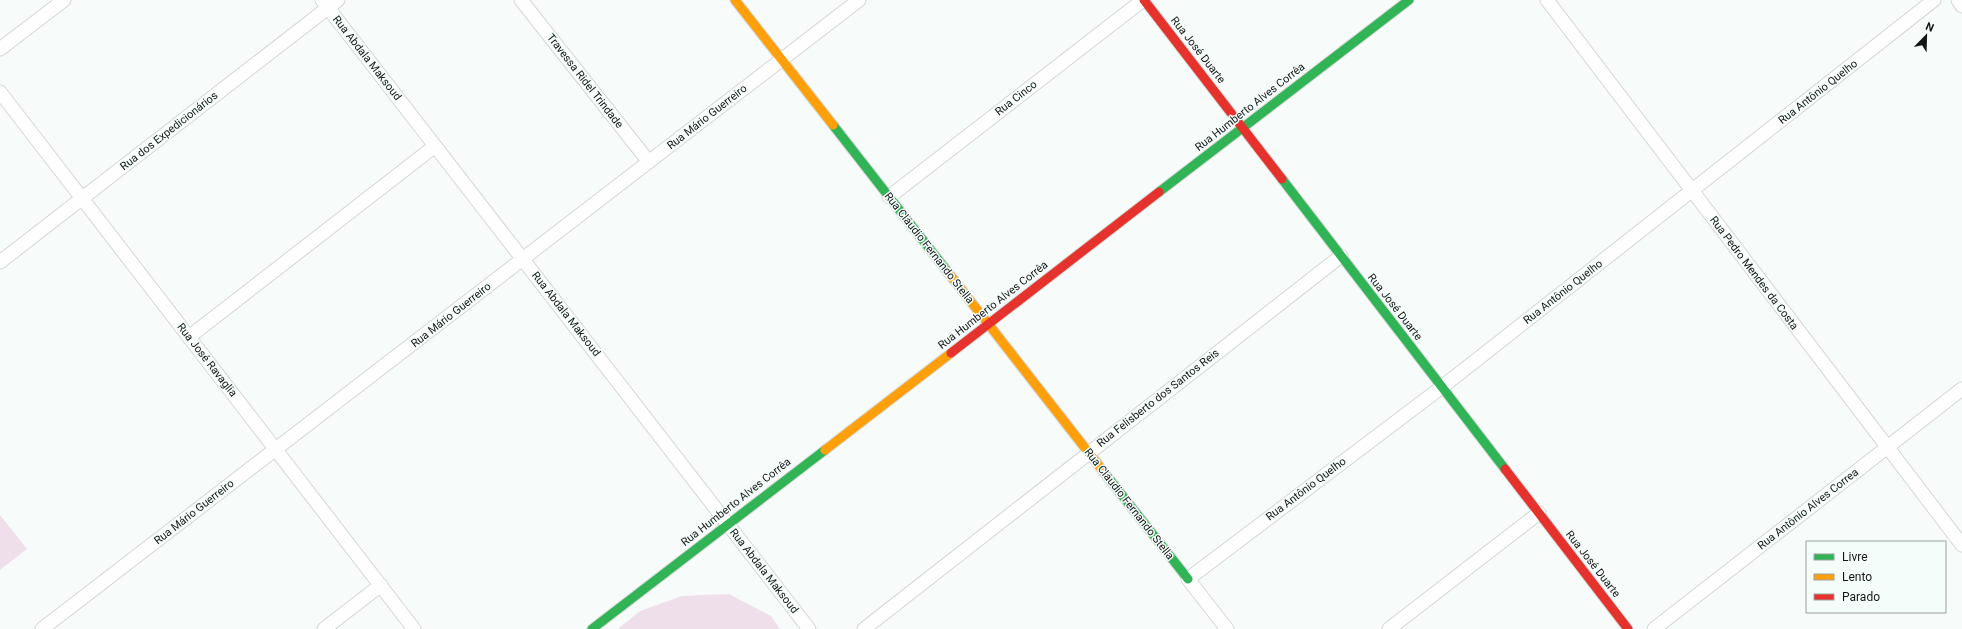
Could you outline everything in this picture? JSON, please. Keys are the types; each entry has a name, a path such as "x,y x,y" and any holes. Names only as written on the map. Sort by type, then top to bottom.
{"street":[{"path":"0,49 64,0"},
{"name":"Travessa Ridel Trindade","path":"522,0 649,162"},
{"name":"Rua Cláudio Fernando Stella","path":"736,0 1227,629"},
{"name":"Rua Mário Guerreiro","path":"42,629 859,0"},
{"name":"Rua José Duarte","path":"1144,0 1628,629"},
{"name":"Rua Cinco","path":"889,197 1144,0"},
{"name":"Rua Humberto Alves Corrêa","path":"592,629 1409,0"},
{"name":"Rua Pedro Mendes da Costa","path":"1547,0 1962,545"},
{"name":"Rua Antônio Quelho","path":"1188,579 1442,387 1934,0"},
{"path":"1958,0 1962,6"},
{"name":"Rua Abdala Maksoud","path":"330,3 435,146 809,629"},
{"name":"Rua dos Expedicionários","path":"0,262 330,3"},
{"name":"Rua José Ravaglia","path":"0,92 414,629"},
{"path":"190,337 435,146"},
{"name":"Rua Felisberto dos Santos Reis","path":"864,629 1088,452 1341,256"},
{"name":"Rua Antônio Alves Correa","path":"1654,629 1962,389"},
{"path":"1389,629 1539,513"},
{"path":"324,629 381,585"}],"shaded area":[{"path":"0,515 27,549 0,570"},
{"path":"729,594 771,616 780,629 618,629 640,611 682,596"}],"traffic: fast":[{"path":"1159,192 1409,0"},
{"path":"833,125 947,271"},
{"path":"1282,179 1505,469"},
{"path":"592,629 825,450"},
{"path":"1103,471 1188,579"}],"traffic: slow":[{"path":"735,0 833,125"},
{"path":"947,271 1103,471"},
{"path":"825,450 951,353"}],"traffic: jam":[{"path":"1144,0 1282,179"},
{"path":"951,353 1159,192"},
{"path":"1505,469 1628,629"}]}
